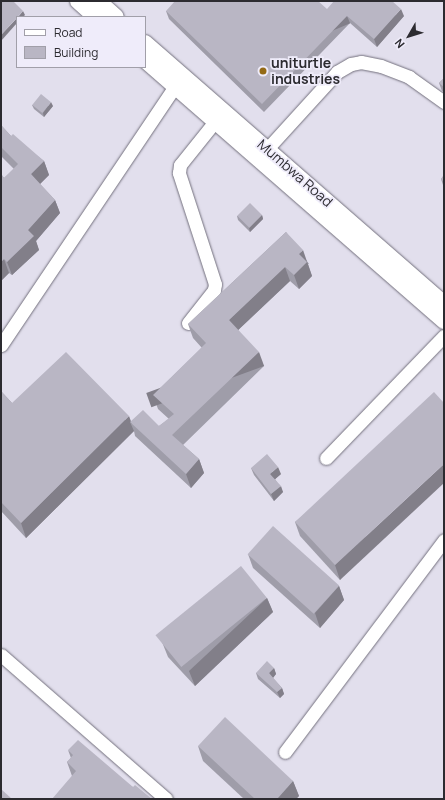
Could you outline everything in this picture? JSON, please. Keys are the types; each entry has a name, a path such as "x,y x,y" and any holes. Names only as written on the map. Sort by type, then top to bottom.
{"main road":[{"path":"78,1 95,16"},
{"path":"98,1 115,16"},
{"name":"Mumbwa Road","path":"146,44 216,120 444,321"},
{"name":"Mumbwa Road","path":"146,61 179,81 267,149 444,304"}],"street":[{"path":"267,149 336,72 351,64 361,62 382,66 410,77 444,102"},
{"path":"1,345 179,81"},
{"path":"188,323 214,290 215,284 179,173 180,165 216,120"},
{"path":"326,458 444,336"},
{"path":"285,752 444,540"},
{"path":"1,655 166,799"}],"building":[{"path":"3,1 13,1 23,11 18,16 16,16 16,19 1,35 1,3"},
{"name":"uniturtle industries","path":"175,1 318,1 327,9 334,1 392,1 401,9 374,39 347,16 262,104 166,11"},
{"path":"444,78 444,87 439,83"},
{"path":"41,94 51,102 42,113 32,105"},
{"path":"1,125 11,136 13,134 44,161 31,174 55,200 28,230 34,236 7,262 4,259 1,262 1,174 4,178 18,164 1,147"},
{"path":"444,175 444,182 441,179"},
{"path":"250,203 262,215 249,228 237,216"},
{"path":"286,232 303,250 299,254 307,262 294,275 285,267 229,320 259,352 172,435 199,459 186,474 130,422 143,410 159,426 174,414 153,395 206,343 188,324"},
{"path":"66,352 129,416 21,523 1,502 1,391 12,403"},
{"path":"434,392 444,403 444,464 335,565 295,522"},
{"path":"267,454 278,467 270,474 281,486 271,494 251,468"},
{"path":"273,526 339,586 314,614 248,554"},
{"path":"241,566 267,598 181,667 156,635"},
{"path":"267,661 274,668 269,673 282,688 277,692 256,673"},
{"path":"225,717 293,781 277,799 255,799 198,746"},
{"path":"78,740 133,787 135,785 152,799 52,799 76,771 67,762 73,755 68,750"},
{"path":"1,789 12,799 1,799"}],"place":[{"name":"uniturtle industries","path":"263,71"}]}
